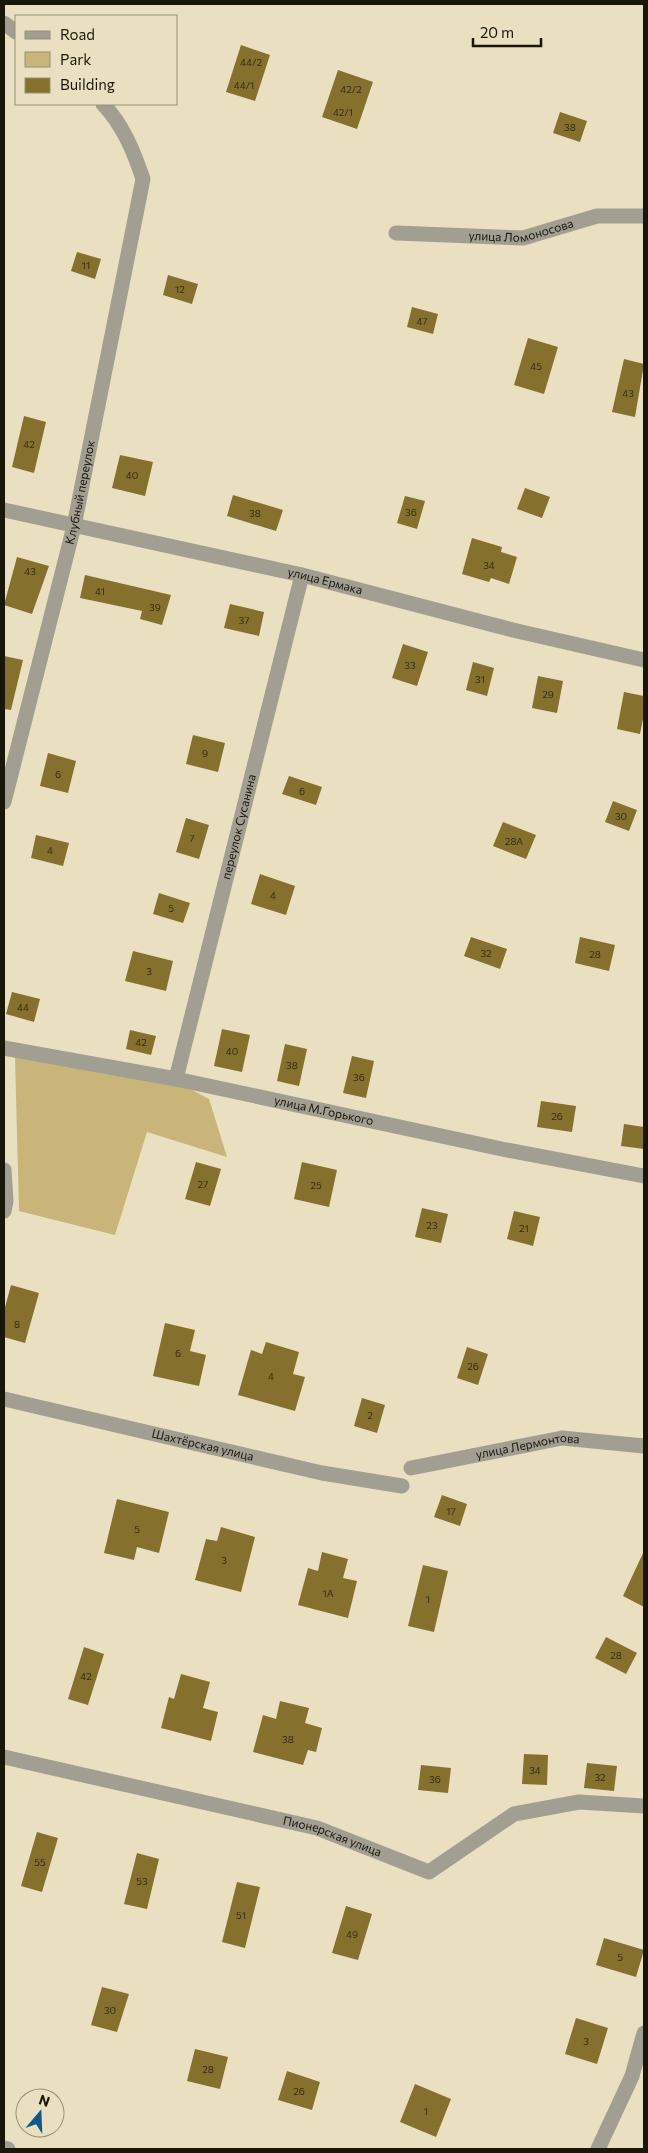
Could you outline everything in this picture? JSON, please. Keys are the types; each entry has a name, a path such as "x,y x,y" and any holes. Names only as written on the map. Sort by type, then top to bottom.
{"street":[{"path":"4,23 15,31"},
{"name":"Клубный переулок","path":"4,802 74,526 143,179 135,153 124,133 104,105"},
{"name":"улица Ломоносова","path":"396,232 523,238 597,216 644,216"},
{"name":"улица Ермака","path":"4,510 302,575 517,631 644,660"},
{"name":"переулок Сусанина","path":"176,1079 302,575"},
{"name":"улица М.Горького","path":"4,1048 176,1079 492,1147 644,1176"},
{"path":"4,1170 6,1201 4,1211"},
{"name":"Шахтёрская улица","path":"4,1399 322,1474 402,1486"},
{"name":"улица Лермонтова","path":"411,1468 562,1438 644,1446"},
{"name":"Пионерская улица","path":"4,1757 317,1828 429,1872 514,1814 579,1802 644,1806"},
{"path":"598,2149 632,2076 644,2032"},
{"path":"4,2148 8,2149"}],"green space":[{"path":"15,1057 181,1084 209,1099 227,1157 147,1132 115,1235 19,1211"}],"building":[{"path":"241,45 270,55 255,101 226,92"},
{"path":"338,70 373,82 357,129 322,117"},
{"path":"560,112 587,121 580,142 553,133"},
{"path":"77,252 101,259 95,279 71,271"},
{"path":"168,275 198,284 192,304 163,295"},
{"path":"412,307 438,314 433,334 407,327"},
{"path":"528,338 558,347 544,394 514,385"},
{"path":"624,359 644,364 635,417 612,412"},
{"path":"24,416 46,422 34,473 12,467"},
{"path":"120,455 153,462 145,496 112,488"},
{"path":"525,488 550,497 542,518 517,509"},
{"path":"233,495 283,510 276,531 227,516"},
{"path":"405,496 425,501 417,529 397,523"},
{"path":"472,538 502,547 501,552 517,557 509,584 491,578 489,582 462,574"},
{"path":"17,557 49,566 32,614 4,605"},
{"path":"85,575 171,595 162,625 140,619 142,611 80,598"},
{"path":"230,604 264,612 259,636 224,628"},
{"path":"403,644 428,652 417,686 392,678"},
{"path":"4,656 23,660 11,710 4,709"},
{"path":"473,662 494,668 487,696 466,690"},
{"path":"538,676 563,681 557,713 532,708"},
{"path":"624,692 644,696 644,714 640,734 617,729"},
{"path":"193,735 225,743 218,772 186,764"},
{"path":"48,753 76,761 68,793 40,786"},
{"path":"289,776 322,787 316,805 282,794"},
{"path":"613,801 637,810 629,831 605,822"},
{"path":"186,818 209,825 199,859 176,852"},
{"path":"503,822 536,835 526,859 493,846"},
{"path":"36,835 69,843 63,866 31,858"},
{"path":"260,874 295,886 286,915 251,904"},
{"path":"159,893 190,903 183,923 153,914"},
{"path":"471,937 507,949 500,969 464,956"},
{"path":"580,937 615,945 609,971 575,963"},
{"path":"133,951 173,961 166,991 125,981"},
{"path":"12,992 40,999 34,1022 6,1014"},
{"path":"222,1029 250,1035 242,1072 214,1066"},
{"path":"130,1030 156,1036 151,1055 126,1049"},
{"path":"285,1044 307,1049 299,1086 277,1081"},
{"path":"352,1056 374,1061 366,1098 343,1093"},
{"path":"541,1101 576,1106 572,1132 537,1127"},
{"path":"624,1124 644,1127 644,1149 621,1146"},
{"path":"196,1162 221,1169 210,1206 185,1199"},
{"path":"302,1162 337,1170 329,1207 294,1199"},
{"path":"422,1208 448,1214 441,1243 415,1237"},
{"path":"514,1211 540,1217 533,1246 507,1239"},
{"path":"11,1285 39,1293 25,1343 4,1337 4,1311"},
{"path":"165,1323 195,1330 190,1351 206,1355 199,1386 153,1376"},
{"path":"266,1342 299,1352 293,1374 305,1377 295,1411 238,1395 251,1350 262,1354"},
{"path":"467,1347 488,1354 478,1385 457,1378"},
{"path":"362,1398 385,1405 377,1433 354,1426"},
{"path":"442,1495 467,1504 460,1526 434,1517"},
{"path":"117,1499 169,1512 159,1553 137,1547 134,1560 104,1553"},
{"path":"221,1527 255,1537 241,1592 195,1580 206,1539 217,1541"},
{"path":"644,1551 644,1607 623,1596"},
{"path":"322,1552 348,1559 343,1578 357,1581 348,1618 298,1605 308,1568 318,1571"},
{"path":"423,1565 448,1571 434,1632 408,1626"},
{"path":"606,1637 637,1653 626,1674 595,1658"},
{"path":"84,1647 104,1654 88,1705 68,1699"},
{"path":"181,1674 210,1682 203,1708 218,1712 211,1741 161,1728 169,1697 174,1699"},
{"path":"280,1701 309,1708 305,1723 322,1728 316,1752 308,1750 303,1765 253,1752 263,1715 276,1719"},
{"path":"524,1754 548,1755 547,1785 522,1784"},
{"path":"587,1763 617,1766 614,1791 584,1788"},
{"path":"421,1765 451,1768 448,1793 418,1790"},
{"path":"37,1832 58,1838 42,1892 21,1886"},
{"path":"137,1853 159,1859 147,1909 124,1904"},
{"path":"237,1882 260,1887 245,1948 222,1942"},
{"path":"346,1906 372,1914 358,1960 332,1953"},
{"path":"604,1938 644,1950 636,1977 596,1965"},
{"path":"102,1987 129,1994 117,2032 91,2025"},
{"path":"576,2018 608,2028 597,2064 565,2054"},
{"path":"195,2049 228,2057 220,2089 187,2081"},
{"path":"287,2071 320,2082 312,2110 278,2100"},
{"path":"415,2084 451,2099 436,2137 400,2122"}]}
